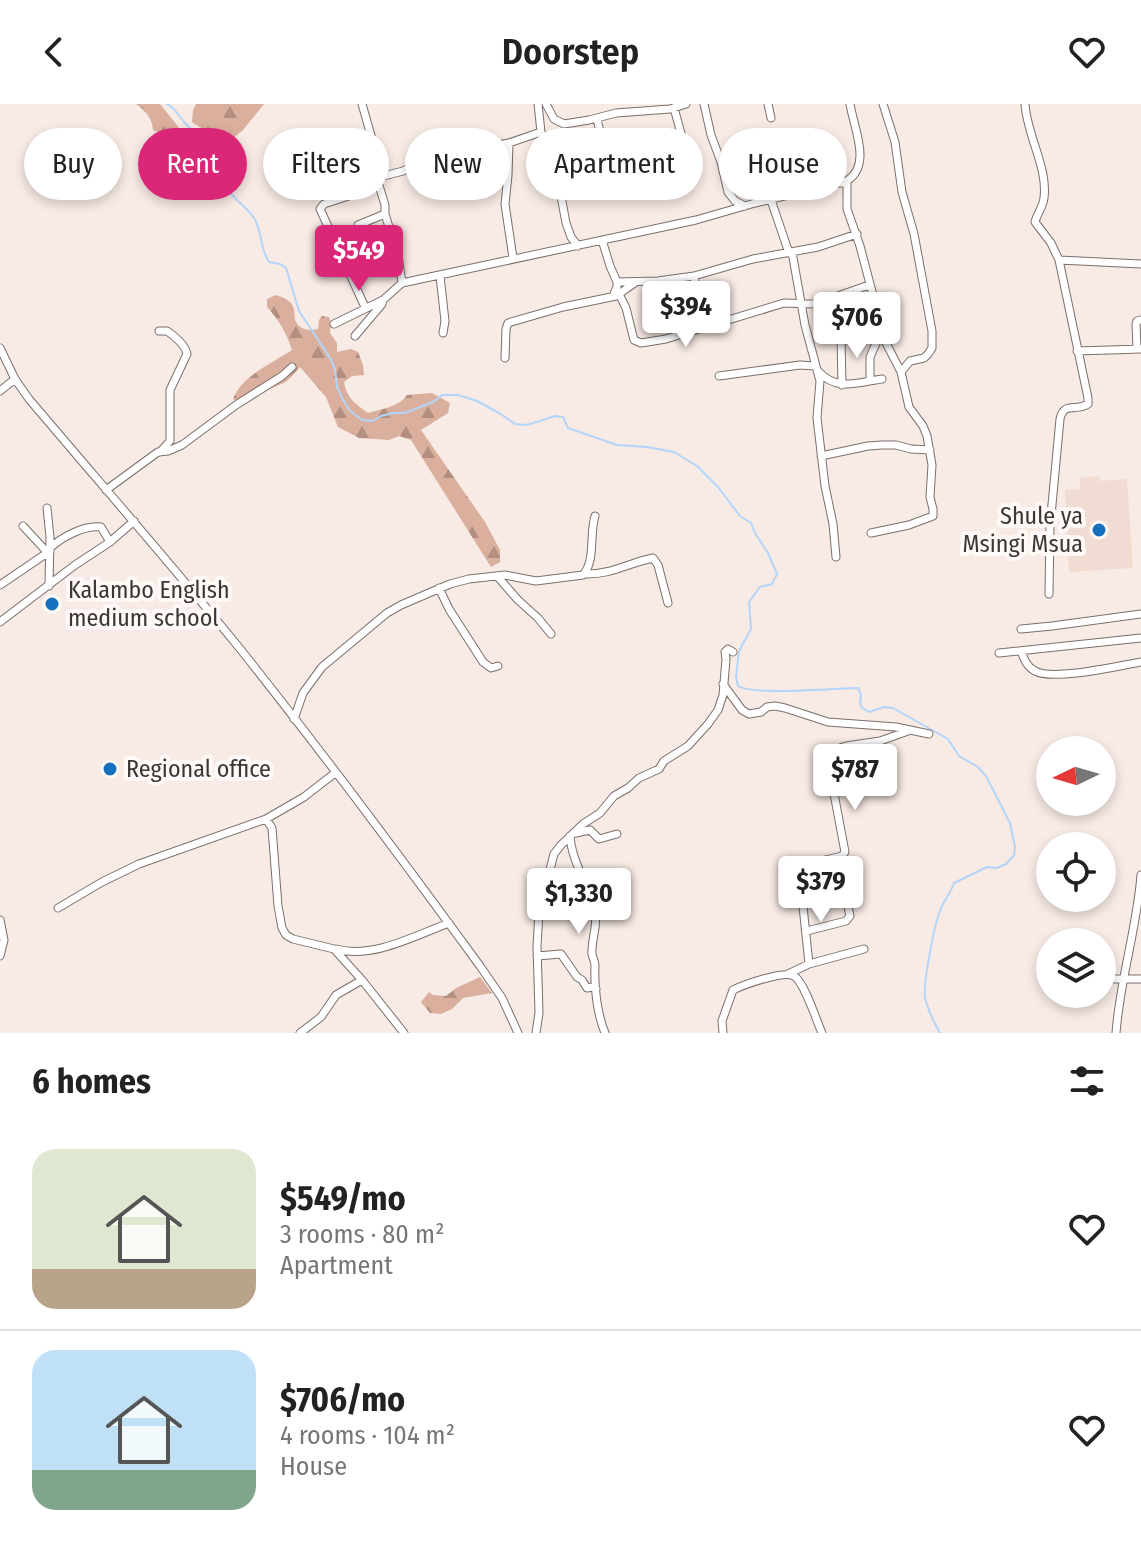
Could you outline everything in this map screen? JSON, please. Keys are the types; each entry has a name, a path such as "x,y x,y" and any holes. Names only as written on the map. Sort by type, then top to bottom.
{"street":[{"path":"362,104 369,128"},
{"path":"538,104 541,128"},
{"path":"546,104 550,116 564,124 652,107 674,108 686,104"},
{"path":"704,104 728,192 735,201 745,206"},
{"path":"768,104 771,118"},
{"path":"847,180 858,171 861,160 850,104"},
{"path":"883,104 895,142 902,192 914,234 932,331 932,348 928,354 910,361 901,372"},
{"path":"1025,104 1043,181 1044,200 1035,222 1059,260 1088,398 1085,407 1061,412 1050,526 1049,594"},
{"path":"674,108 680,128"},
{"path":"597,119 599,128"},
{"path":"334,200 320,209 365,307"},
{"path":"383,200 402,283"},
{"path":"505,200 513,258"},
{"path":"562,200 568,230 578,246"},
{"path":"334,324 383,300 402,283 696,220 771,200 790,252 820,381 817,418 836,557"},
{"path":"846,200 889,354 901,372 909,407 923,426 933,474 930,497 933,516 871,533"},
{"path":"358,225 385,214"},
{"path":"617,282 694,276 857,234"},
{"path":"602,240 617,282 616,295 626,308 631,333 638,342 680,335 784,303 815,304 869,285"},
{"path":"1059,260 1141,264"},
{"path":"440,276 445,321 443,333"},
{"path":"694,276 697,296 708,325"},
{"path":"505,358 506,329 512,320 616,295 636,282"},
{"path":"355,336 383,300"},
{"path":"1077,351 1139,349 1136,324 1141,320"},
{"path":"870,381 870,357 882,330"},
{"path":"106,490 160,452 170,441 170,390 187,354 169,332 159,331"},
{"path":"841,338 842,385"},
{"path":"0,348 29,399 241,651 449,923 502,998 518,1033"},
{"path":"719,376 800,365 816,368 830,383 842,385 882,379"},
{"path":"160,452 182,445 292,367"},
{"path":"0,391 15,379"},
{"path":"821,456 882,445 930,450"},
{"path":"47,508 49,586"},
{"path":"584,574 589,565 595,516"},
{"path":"0,622 134,521"},
{"path":"23,526 49,550"},
{"path":"0,585 68,536 94,526 101,527 110,542"},
{"path":"294,719 303,693 334,656 387,613 439,588 469,579 497,576 536,581 600,574 653,558 658,565 668,603"},
{"path":"497,576 551,634"},
{"path":"439,588 483,662 491,668 498,666"},
{"path":"1021,629 1141,614"},
{"path":"999,653 1141,638"},
{"path":"536,1033 539,1013 539,912 556,850 583,824 600,813 614,796 639,778 659,769 664,761 688,746 718,710 723,695 725,652 728,649 733,652"},
{"path":"1021,651 1026,664 1033,670 1052,676 1141,662"},
{"path":"723,684 742,710 749,714 775,706 828,722 896,727 929,734"},
{"path":"788,869 842,856 845,852 829,767 831,751 880,741 908,731"},
{"path":"58,908 139,864 266,819 304,797 335,773"},
{"path":"266,819 272,828 282,928 293,939 347,952 372,950 449,923"},
{"path":"572,835 590,830 599,839 617,834"},
{"path":"572,835 572,855 596,915 593,972 605,1033"},
{"path":"1116,1033 1122,979 1138,908 1141,875"},
{"path":"807,931 846,921 850,916 844,888 835,885 830,876"},
{"path":"801,887 809,964"},
{"path":"0,922 4,940 0,956"},
{"path":"334,949 404,1033"},
{"path":"723,1033 722,1021 733,990 864,949"},
{"path":"537,956 561,954 587,988 596,989"},
{"path":"788,974 797,978 822,1033"},
{"path":"1116,979 1141,979"},
{"path":"300,1033 321,1017 336,995 362,980"}],"shaded area":[{"path":"1099,476 1100,481 1127,479 1133,568 1069,572 1065,490 1080,489 1080,478"}],"green space":[{"path":"136,104 160,104 179,128 152,128 143,109"},
{"path":"196,104 264,104 245,128 201,128 192,122"},
{"path":"276,295 292,304 295,320 302,328 318,329 322,316 329,317 330,333 337,343 337,352 351,349 358,352 364,375 352,376 344,382 349,397 368,413 395,405 407,395 432,393 450,403 448,413 421,430 485,522 500,550 500,562 491,567 411,440 399,436 389,440 359,438 338,427 326,397 300,367 286,382 239,402 233,399 250,377 292,350 282,327 267,307 267,299"},
{"path":"480,977 492,993 463,998 452,1009 441,1014 430,1013 421,1002 429,992 446,996"}],"waterway":[{"path":"167,104 218,157 227,188 257,223 269,262 286,268 299,311 330,358 337,387 350,411 362,420 373,421 381,416 405,413 442,395 458,395 477,401 515,424 527,425 555,416 563,417 568,428 617,445 674,452 697,466 740,516 751,523 777,574 772,584 760,587 749,602 751,629 739,651 738,686 761,691 858,688 862,708 869,712 884,707 893,708 948,739 959,756 978,767 986,776 1010,823 1014,855 1006,864 997,868 987,867 954,883 941,907 932,941 925,991 927,1006 940,1033"}],"place":[{"name":"Shule ya Msingi Msua","path":"1099,530"},
{"name":"Kalambo English medium school","path":"52,604"},
{"name":"Regional office","path":"110,769"}]}
